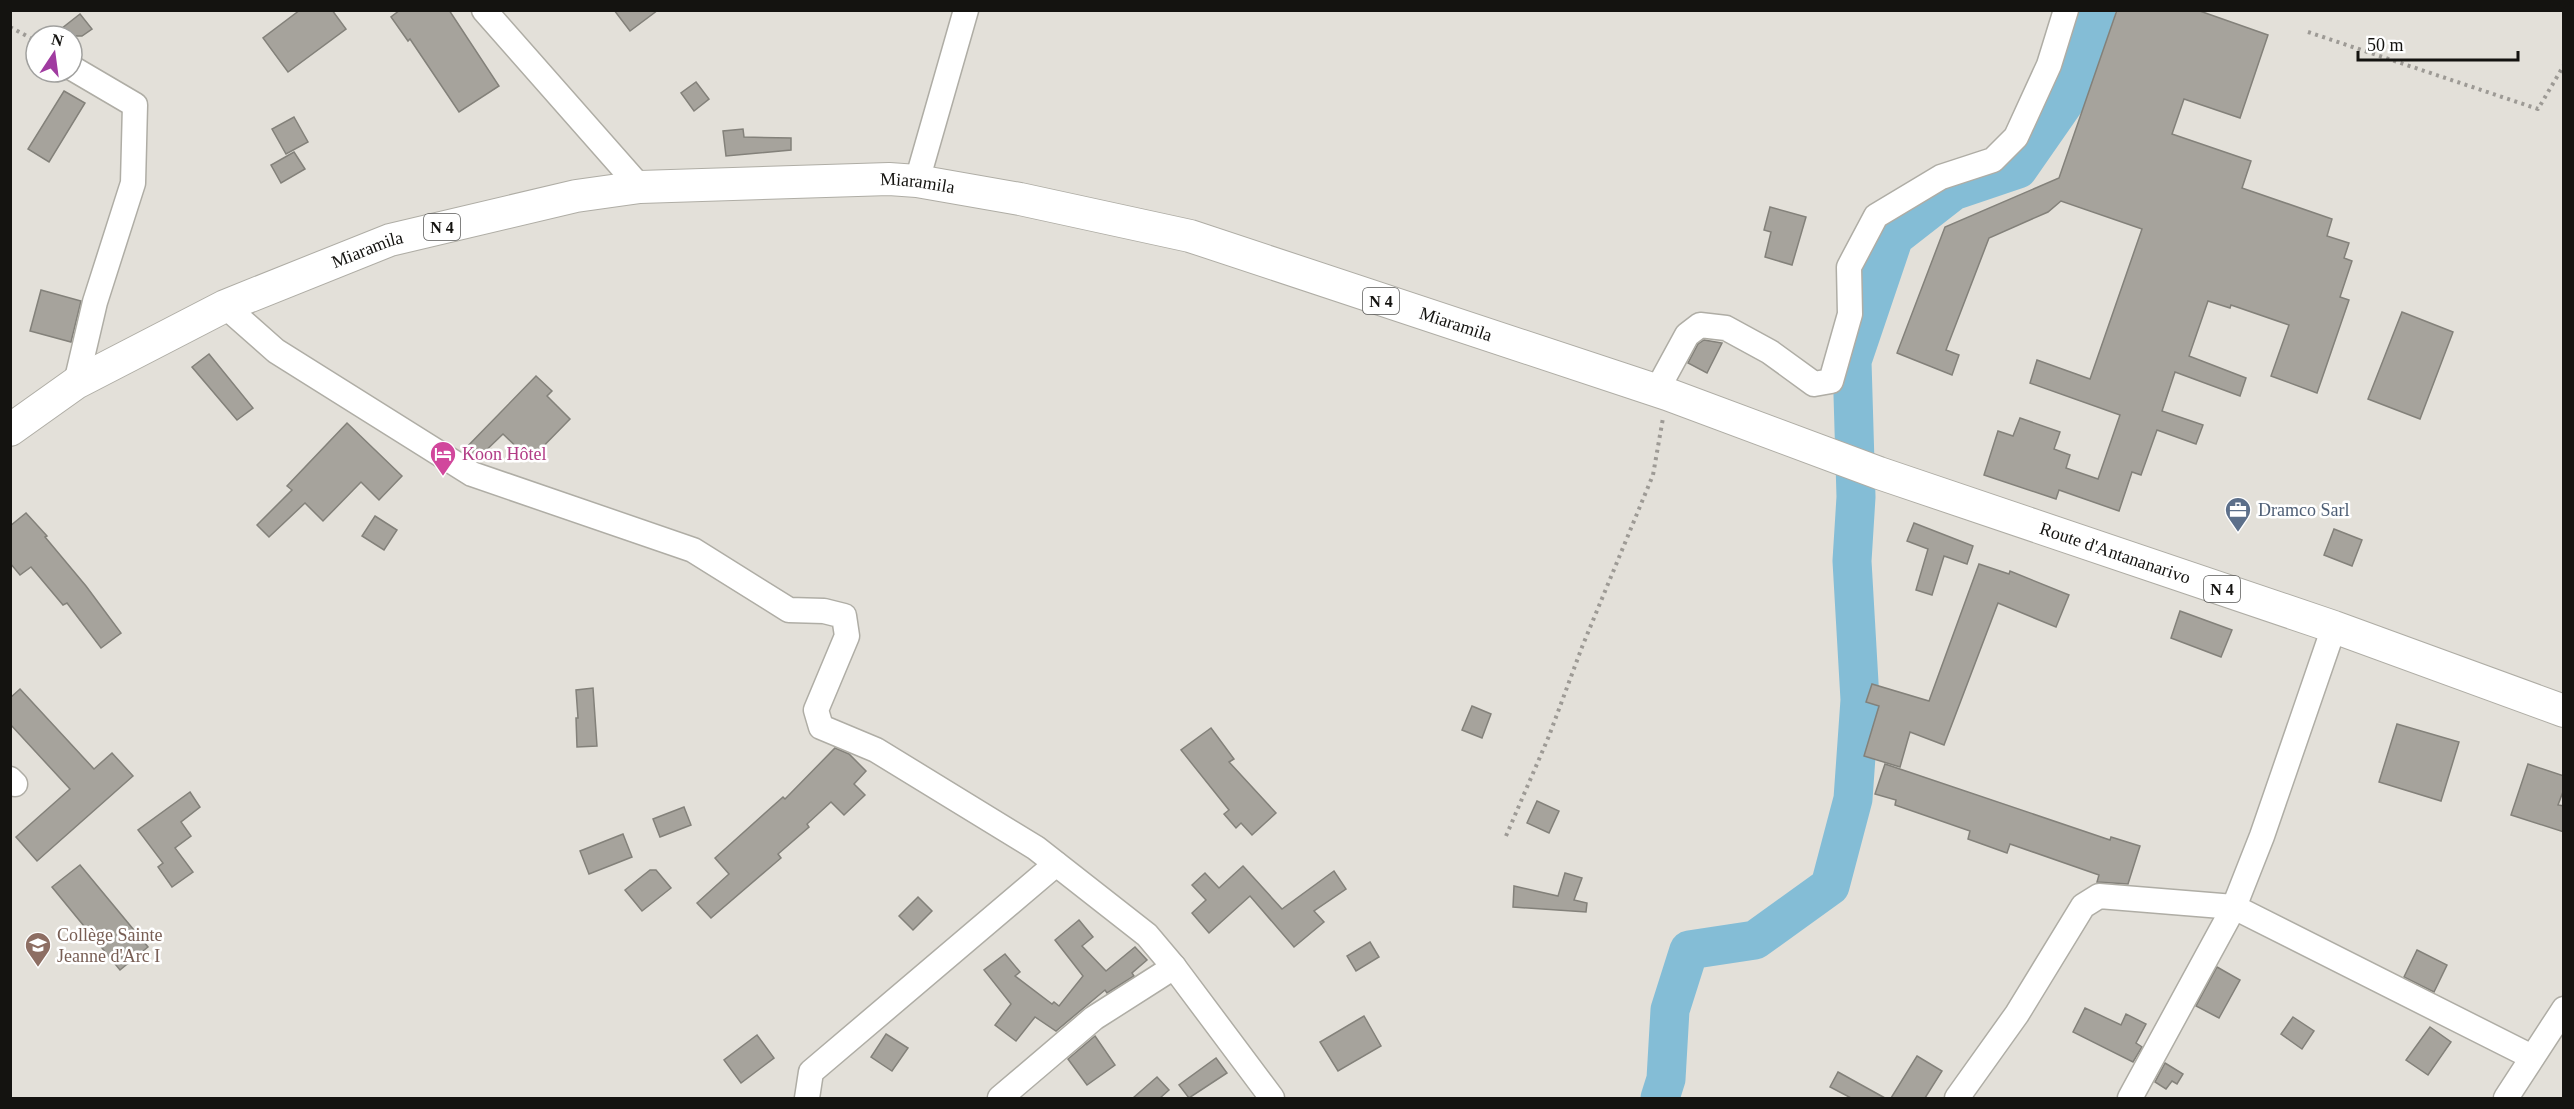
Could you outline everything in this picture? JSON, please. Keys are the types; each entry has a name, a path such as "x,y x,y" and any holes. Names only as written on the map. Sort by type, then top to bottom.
{"main road":[{"name":"Miaramila","path":"12,428 76,383 225,306 390,240 576,196 640,187 847,180 917,181 1020,199 1190,236 1662,392 1834,456"},
{"name":"Route d'Antananarivo","path":"1834,456 1878,473 2334,627 2564,711"}],"street":[{"path":"484,10 640,187"},
{"path":"917,181 966,10"},
{"path":"1662,392 1687,335 1700,325 1726,328 1770,352 1814,384 1832,381 1850,314 1849,267 1876,216 1941,177 1994,160 2016,137 2049,64 2066,10"},
{"path":"76,383 95,302 133,183 135,105 84,75"},
{"path":"225,306 276,351 472,474 693,550 789,610 824,610 844,616 847,636 816,710 821,727 876,750 1036,848 1147,935 1174,967 1272,1098"},
{"path":"2130,1098 2235,907 2334,627"},
{"path":"807,1098 812,1072 1056,864"},
{"path":"1957,1098 2017,1014 2083,906 2099,896 2235,907 2532,1057"},
{"path":"1000,1098 1094,1018 1174,967"},
{"path":"2506,1098 2564,1009"}],"path":[{"path":"10,27 24,35"},
{"path":"2308,32 2538,109 2564,65"},
{"path":"1506,836 1549,736 1582,647 1653,475 1662,392"}],"building":[{"path":"300,10 332,10 346,29 288,72 263,38"},
{"path":"400,10 449,10 499,86 459,112 410,39 408,41 391,17"},
{"path":"614,10 658,10 630,31"},
{"path":"2117,10 2197,10 2268,35 2240,118 2184,99 2172,134 2251,161 2242,188 2332,219 2327,236 2349,243 2344,258 2352,261 2340,297 2349,300 2317,393 2271,376 2289,325 2231,305 2230,308 2208,301 2189,356 2246,378 2240,396 2175,372 2162,411 2203,425 2196,444 2157,430 2141,475 2132,472 2119,511 2059,490 2056,499 1984,475 1998,431 2013,436 2020,418 2060,432 2054,449 2070,455 2066,468 2098,479 2120,415 2030,383 2037,360 2090,379 2142,229 2061,201 2048,212 1989,238 1946,350 1959,355 1952,375 1897,353 1945,227 2059,178"},
{"path":"80,14 92,29 84,35 84,24 67,24"},
{"path":"696,82 709,99 694,111 681,93"},
{"path":"64,91 85,103 49,162 28,149"},
{"path":"294,117 308,142 286,154 272,129"},
{"path":"743,129 744,137 791,138 791,150 726,156 723,131"},
{"path":"294,152 305,169 281,183 271,165"},
{"path":"1770,207 1806,217 1792,265 1765,257 1771,232 1764,230"},
{"path":"41,290 81,301 71,342 30,331"},
{"path":"2402,312 2453,332 2420,419 2368,399"},
{"path":"1704,340 1722,343 1707,373 1688,363 1698,344"},
{"path":"209,354 253,408 237,420 192,367"},
{"path":"536,376 552,391 547,396 570,419 530,460 503,434 476,460 463,451"},
{"path":"347,423 402,476 379,500 361,482 323,521 305,503 269,537 257,525 292,490 287,486"},
{"path":"26,513 47,536 45,537 121,633 101,648 67,603 63,605 31,567 20,575 10,563 10,526"},
{"path":"375,516 397,530 384,550 362,536"},
{"path":"1914,523 1973,546 1967,564 1944,556 1932,595 1916,590 1928,549 1907,541"},
{"path":"2334,529 2362,540 2352,566 2324,555"},
{"path":"1979,564 2009,574 2010,571 2069,595 2056,627 1998,603 1944,745 1910,732 1900,767 1864,756 1879,706 1866,702 1872,684 1929,701"},
{"path":"2180,611 2232,630 2221,657 2171,638"},
{"path":"593,688 597,746 577,747 576,690"},
{"path":"20,689 94,769 112,753 133,776 37,861 16,837 70,789 10,724 10,698"},
{"path":"1472,706 1491,714 1482,738 1462,730"},
{"path":"2397,724 2459,742 2441,801 2379,782"},
{"path":"1211,728 1234,759 1229,762 1276,813 1252,835 1241,823 1236,828 1224,814 1229,810 1181,750"},
{"path":"835,748 849,754 866,771 854,784 865,795 844,815 831,802 807,824 809,827 778,854 781,858 711,918 697,903 729,874 715,858 783,797 785,799"},
{"path":"1885,764 2110,840 2111,837 2140,846 2128,884 2097,882 2099,875 2010,844 2007,853 1968,839 1970,831 1895,805 1896,800 1875,794"},
{"path":"2528,764 2564,776 2564,789 2558,805 2564,806 2564,832 2511,815"},
{"path":"190,792 200,807 181,822 191,836 175,848 193,872 172,887 158,867 163,863 138,830"},
{"path":"1537,801 1559,811 1549,833 1527,823"},
{"path":"684,807 691,825 660,837 653,819"},
{"path":"623,834 632,857 589,874 580,851"},
{"path":"80,865 148,947 120,970 52,887"},
{"path":"1243,866 1282,909 1334,871 1346,889 1314,911 1324,922 1294,947 1250,896 1209,933 1192,913 1206,900 1192,885 1205,873 1219,888"},
{"path":"650,870 656,870 671,888 642,911 625,890"},
{"path":"1565,873 1582,878 1574,900 1587,903 1586,912 1513,907 1514,886 1558,896"},
{"path":"918,897 932,911 913,930 899,916"},
{"path":"1079,920 1093,937 1082,946 1106,971 1135,947 1147,960 1132,973 1134,976 1107,993 1105,990 1056,1031 1035,1017 1016,1041 995,1025 1011,1004 984,970 1005,954 1020,972 1015,976 1052,1004 1054,1002 1059,1006 1083,976 1055,940"},
{"path":"1370,942 1379,957 1356,971 1347,956"},
{"path":"2417,950 2447,965 2434,992 2404,977"},
{"path":"2217,967 2240,980 2219,1018 2196,1006"},
{"path":"2085,1008 2121,1025 2126,1014 2146,1024 2136,1043 2142,1047 2133,1062 2073,1032"},
{"path":"1364,1016 1381,1046 1338,1071 1320,1042"},
{"path":"2293,1017 2314,1031 2302,1049 2281,1034"},
{"path":"2430,1027 2451,1042 2428,1075 2406,1060"},
{"path":"886,1034 908,1048 892,1071 871,1057"},
{"path":"757,1035 774,1058 741,1083 724,1060"},
{"path":"1095,1036 1115,1065 1087,1085 1068,1059"},
{"path":"1917,1056 1942,1071 1925,1098 1891,1098"},
{"path":"1216,1058 1227,1073 1189,1098 1179,1085"},
{"path":"2165,1063 2183,1074 2177,1084 2172,1081 2166,1089 2155,1082"},
{"path":"1838,1072 1885,1098 1851,1098 1830,1087"},
{"path":"1157,1077 1169,1090 1160,1098 1133,1098"}],"waterway":[{"path":"1660,1098 1666,1079 1670,1010 1689,950 1755,940 1830,886 1853,799 1860,700 1852,561 1856,497 1852,361 1894,237 1953,191 2018,169 2066,100 2096,10"}],"place":[{"name":"Koon Hôtel","path":"443,477"},
{"name":"Dramco Sarl","path":"2238,533"},
{"name":"Collège Sainte Jeanne d'Arc I","path":"38,968"}]}
